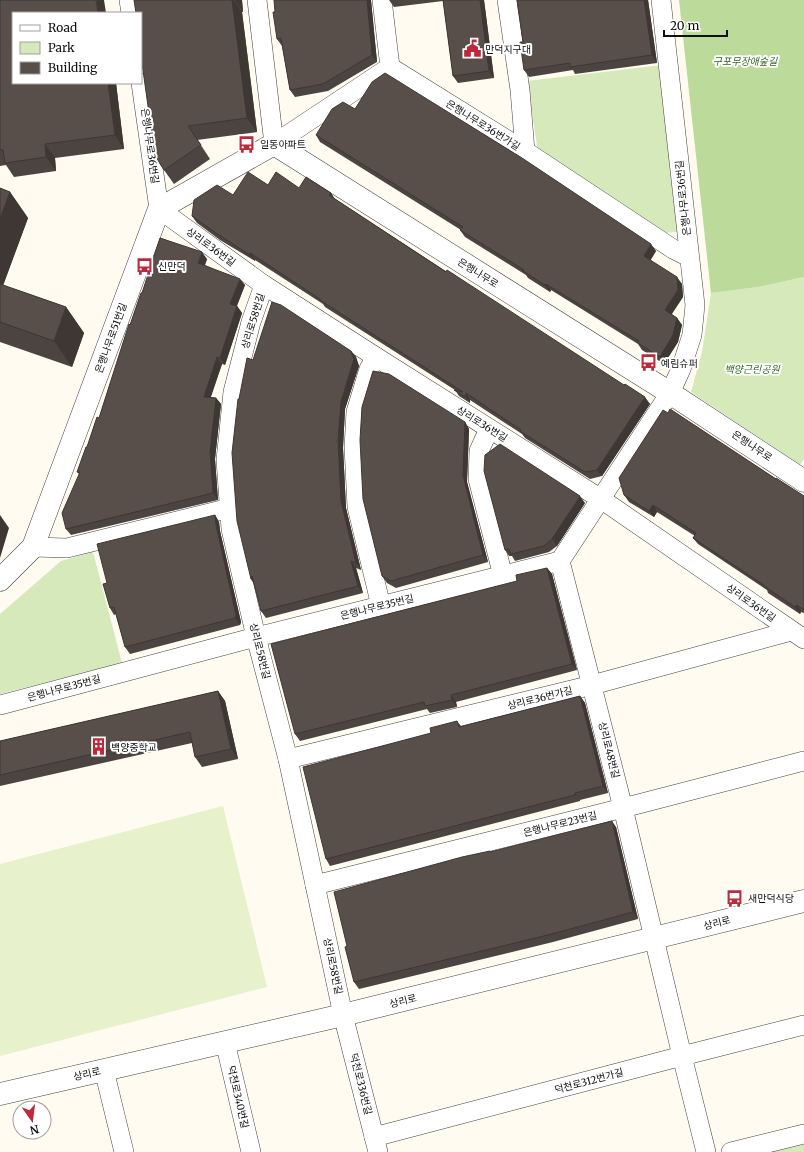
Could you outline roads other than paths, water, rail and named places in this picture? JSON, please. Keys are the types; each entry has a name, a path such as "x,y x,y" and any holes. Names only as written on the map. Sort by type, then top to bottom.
{"street":[{"path":"129,0 131,12"},
{"path":"257,0 274,144"},
{"path":"159,210 274,144 390,67 382,0"},
{"name":"은행나무로36번가길","path":"507,0 520,90 525,151"},
{"name":"은행나무로36번길","path":"661,0 695,305 692,335 681,369 670,393"},
{"name":"은행나무로36번가길","path":"390,67 525,151"},
{"name":"은행나무로36번길","path":"141,84 159,210"},
{"name":"은행나무로","path":"274,144 670,393 804,481"},
{"path":"525,151 673,249 689,257"},
{"name":"상리로36번길","path":"159,210 264,285 601,499 797,635"},
{"name":"은행나무로51번길","path":"0,580 33,547 159,210"},
{"name":"상리로58번길","path":"264,285 251,322 233,392 226,460 231,529 256,637 288,759 343,1015"},
{"path":"376,357 369,369 356,412 354,446 357,507 381,606"},
{"path":"560,561 670,393"},
{"path":"489,429 479,451 478,479 503,576"},
{"path":"33,547 67,548 230,508"},
{"name":"은행나무로35번길","path":"0,705 256,637 560,561"},
{"name":"상리로48번길","path":"560,561 623,808 706,1152"},
{"name":"상리로36번가길","path":"288,759 797,635"},
{"name":"은행나무로23번길","path":"315,885 804,761"},
{"name":"상리로","path":"0,1094 343,1015 804,901"},
{"name":"덕천로336번길","path":"343,1015 376,1145"},
{"name":"덕천로312번가길","path":"376,1145 682,1056 804,1025"},
{"name":"덕천로340번길","path":"226,1042 251,1152"},
{"path":"104,1070 124,1152"},
{"path":"731,1152 804,1134"}],"place":[{"name":"만덕지구대","path":"472,49"},
{"name":"일동아파트","path":"247,144"},
{"name":"신만덕","path":"145,266"},
{"name":"예림슈퍼","path":"648,363"},
{"name":"백양중학교","path":"98,747"},
{"name":"새만덕식당","path":"735,898"}],"park label":[{"name":"구포무장애숲길","path":"745,61"},
{"name":"백양근린공원","path":"752,369"}]}
